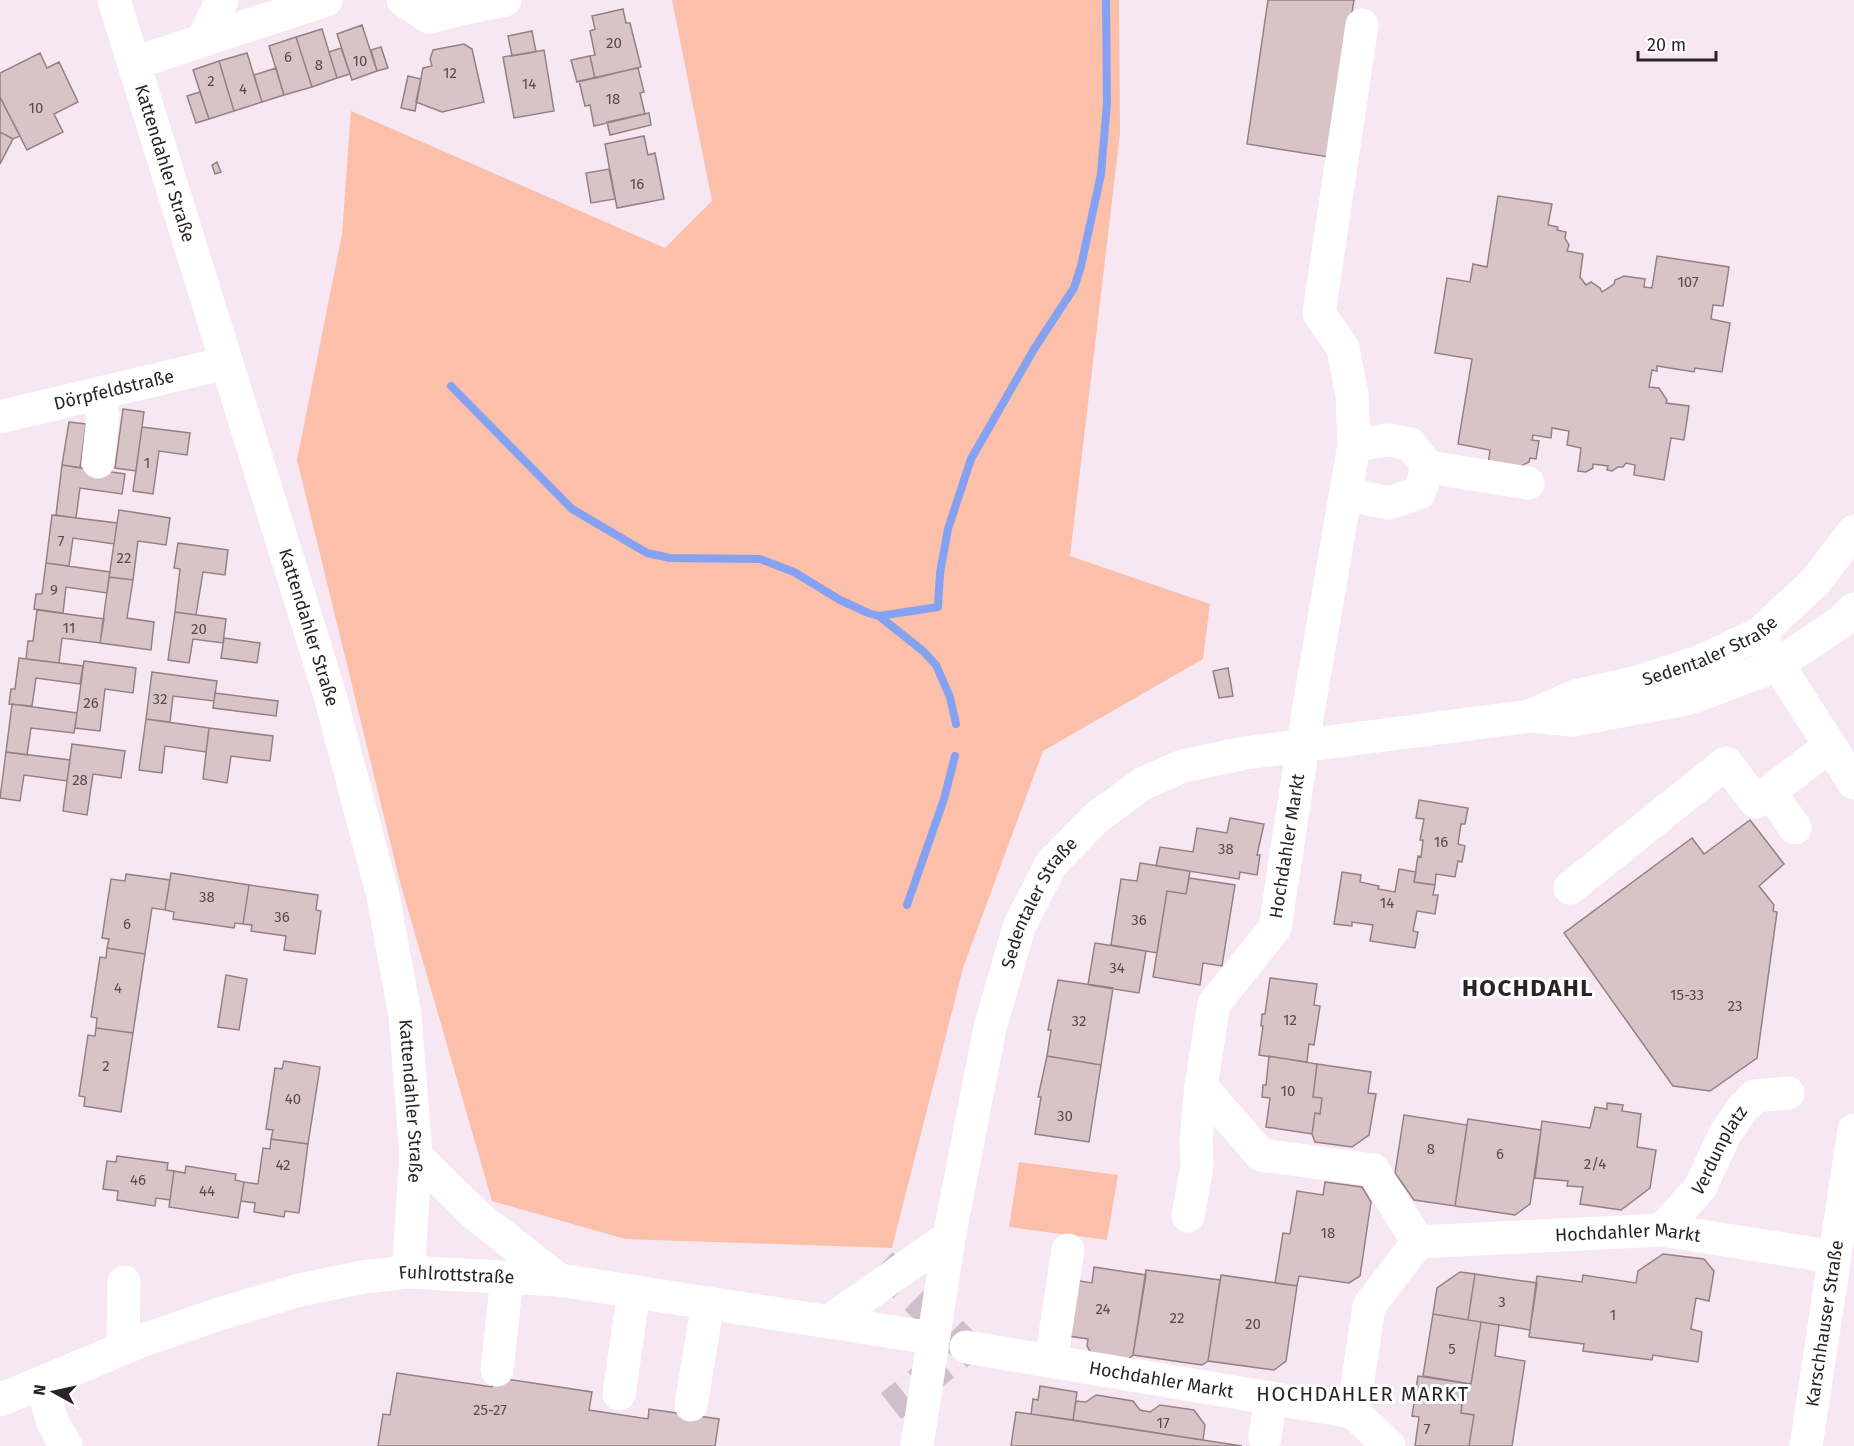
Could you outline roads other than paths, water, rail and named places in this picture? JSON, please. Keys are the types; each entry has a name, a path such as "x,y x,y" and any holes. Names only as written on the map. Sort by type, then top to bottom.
{"street":[{"name":"Kattendahler Straße","path":"114,0 329,692 383,896 405,1015 416,1156 408,1272"},
{"path":"203,39 222,0"},
{"path":"134,63 326,0"},
{"path":"403,0 429,17 465,4 505,0"},
{"path":"1362,25 1319,312 1343,348 1352,395 1354,445 1346,494 1389,503 1419,494 1428,467"},
{"name":"Dörpfeldstraße","path":"0,417 226,363"},
{"path":"98,462 103,416 99,393"},
{"path":"1354,445 1388,440 1410,444 1428,467 1528,483"},
{"name":"Hochdahler Markt","path":"1188,1216 1197,1166 1196,1141 1201,1086 1214,1004 1275,928 1303,744 1346,494"},
{"name":"Sedentaler Straße","path":"1531,716 1575,696 1638,682 1699,662 1759,634 1815,582 1854,531"},
{"name":"Sedentaler Straße","path":"917,1446 949,1237 990,1028 1019,927 1051,864 1097,817 1144,783 1183,766 1245,753 1531,716 1572,720 1686,699 1777,665 1842,621 1854,609"},
{"path":"1759,634 1854,783"},
{"path":"1570,888 1726,764 1756,802 1830,746"},
{"path":"1770,792 1795,828"},
{"path":"1201,1086 1261,1155 1373,1170 1418,1242 1369,1306 1353,1412 1389,1446"},
{"name":"Verdunplatz","path":"1662,1230 1700,1188 1725,1134 1743,1108 1755,1096 1788,1093"},
{"name":"Karschhauser Straße","path":"1806,1446 1854,1130"},
{"path":"416,1156 476,1215 559,1280"},
{"name":"Hochdahler Markt","path":"1418,1242 1662,1230 1834,1257"},
{"path":"828,1322 949,1237"},
{"path":"1051,1361 1068,1250"},
{"name":"Fuhlrottstraße","path":"0,1400 123,1348 219,1314 300,1290 363,1277 408,1272 559,1280 932,1338"},
{"path":"497,1370 507,1277"},
{"path":"123,1348 124,1282"},
{"path":"619,1394 634,1291"},
{"path":"691,1405 708,1303"},
{"name":"Hochdahler Markt","path":"966,1347 1353,1412"},
{"path":"41,1383 53,1423 66,1446"},
{"path":"1265,1437 1271,1398"}],"waterway":[{"path":"879,616 938,607 940,573 948,529 971,459 1034,349 1074,288 1101,174 1107,103 1106,0"},
{"path":"451,386 572,509 647,553 670,558 760,559 794,572 840,600 879,616 923,651 936,665 950,697 956,724"},
{"path":"907,905 944,799 955,756"}],"tunnel":[{"path":"881,1264 966,1347 891,1406"}],"district":[{"name":"HOCHDAHL","path":"1528,988"},
{"name":"HOCHDAHLER MARKT","path":"1363,1394"}]}
